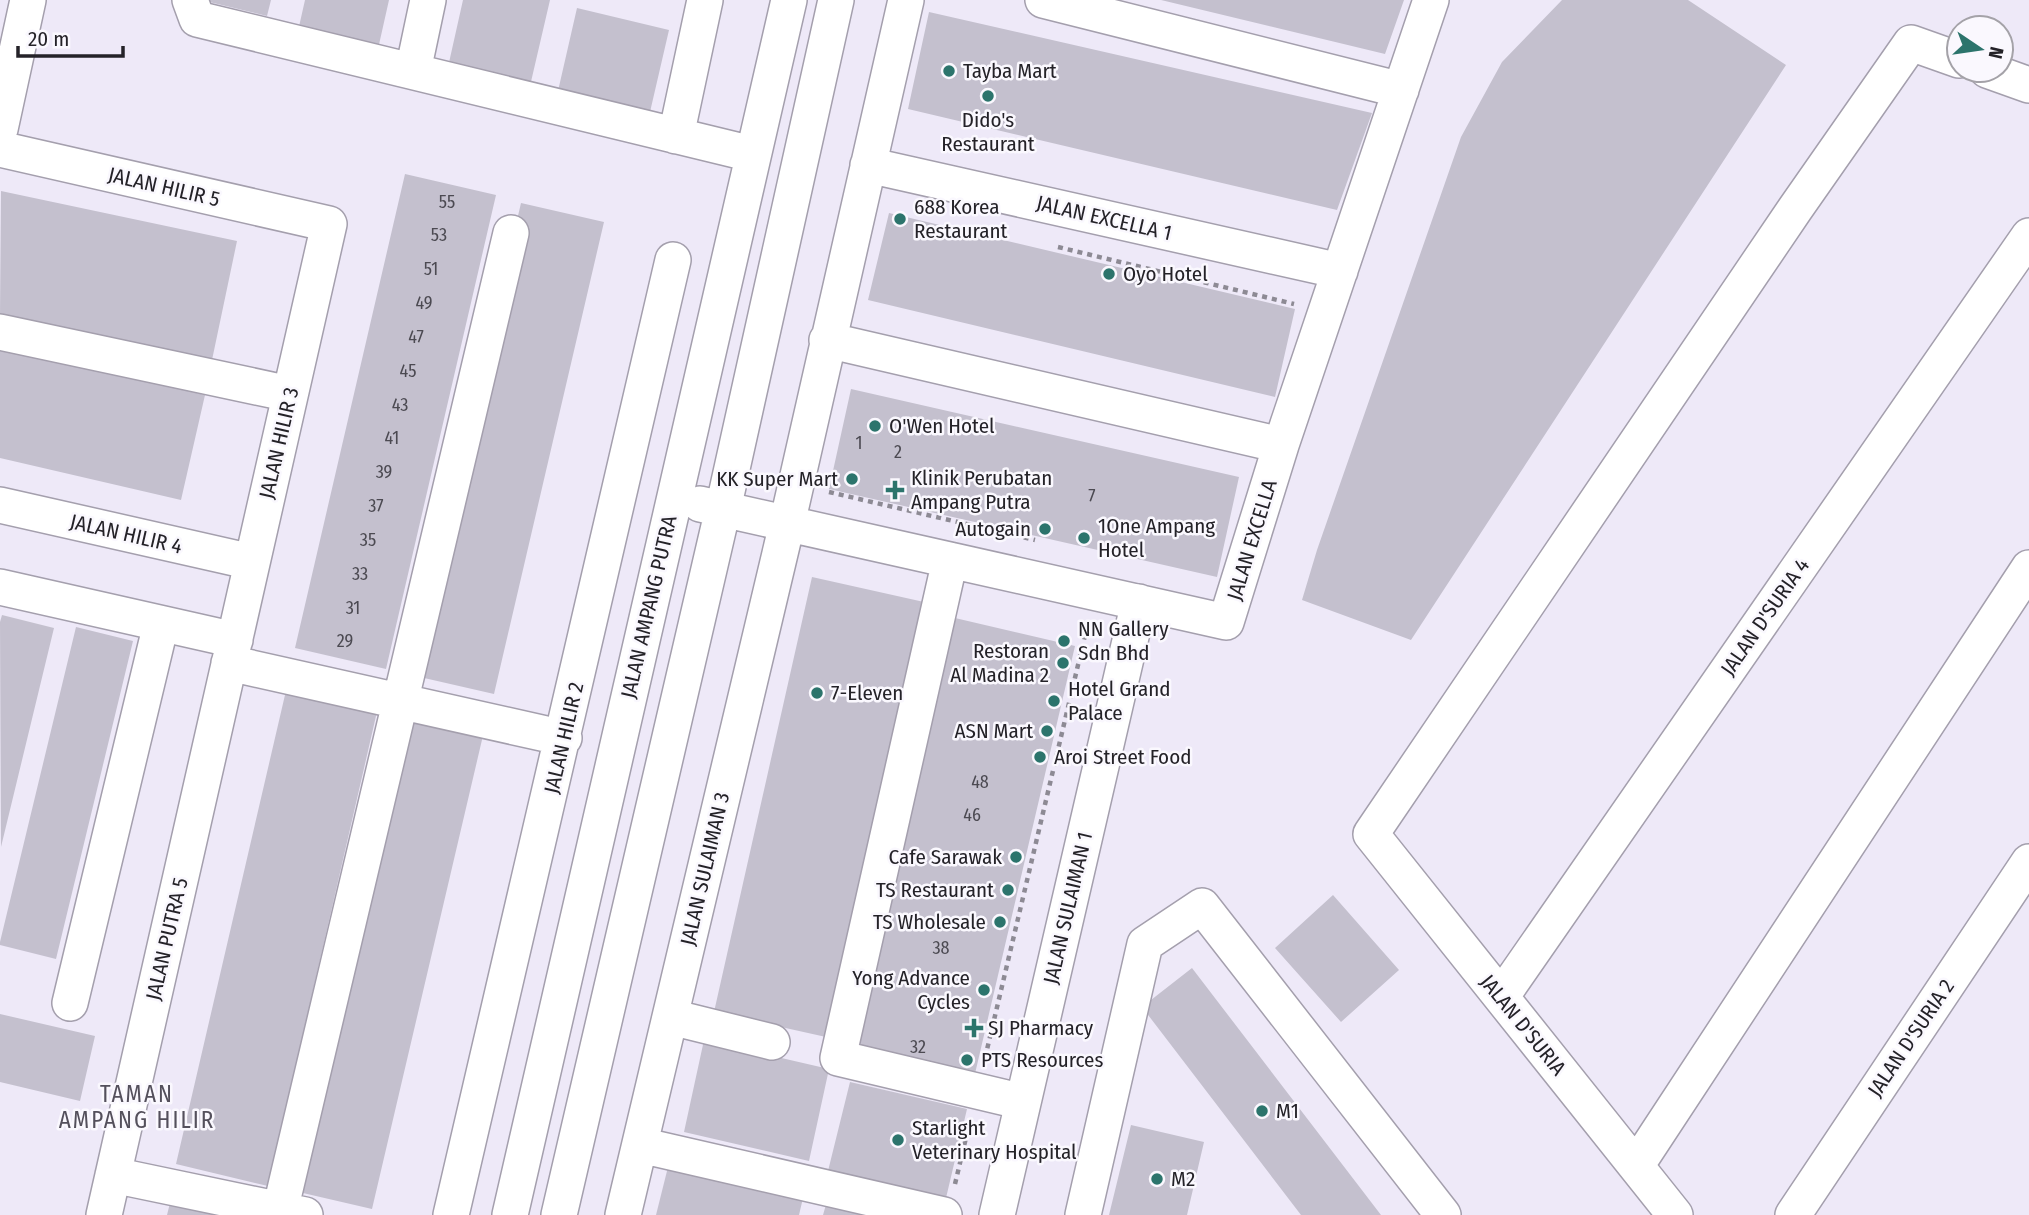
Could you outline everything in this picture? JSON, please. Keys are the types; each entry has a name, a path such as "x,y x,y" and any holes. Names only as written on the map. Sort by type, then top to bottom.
{"street":[{"path":"0,130 28,0"},
{"path":"190,0 197,19 752,154"},
{"path":"413,71 428,0"},
{"path":"676,135 705,0"},
{"name":"JALAN AMPANG PUTRA","path":"510,1215 789,0"},
{"path":"559,1215 723,509 836,0"},
{"name":"JALAN SULAIMAN 3","path":"623,1215 787,524 906,0"},
{"path":"1043,0 1401,90"},
{"name":"JALAN EXCELLA","path":"673,499 1226,622 1282,445 1431,0"},
{"name":"JALAN D'SURIA","path":"1675,1215 1371,834 1795,209 1911,43 1945,55"},
{"name":"JALAN HILIR 5","path":"0,149 329,224"},
{"name":"JALAN EXCELLA 1","path":"868,165 1340,271"},
{"name":"JALAN HILIR 3","path":"232,652 329,224"},
{"path":"113,1175 288,1213 401,702 511,233"},
{"name":"JALAN D'SURIA 4","path":"1501,998 2029,236"},
{"name":"JALAN HILIR 2","path":"451,1215 673,260"},
{"path":"0,332 290,394"},
{"path":"827,341 1282,445"},
{"name":"JALAN HILIR 4","path":"0,505 252,562"},
{"path":"950,560 838,1058 1023,1102"},
{"path":"1636,1166 2029,568"},
{"path":"0,587 162,624 232,652 401,702 564,738"},
{"name":"JALAN SULAIMAN 1","path":"997,1215 1139,602"},
{"path":"70,1003 162,624"},
{"name":"JALAN PUTRA 5","path":"104,1215 232,652"},
{"name":"JALAN D'SURIA 2","path":"1793,1215 2029,862"},
{"path":"1083,1215 1145,944 1202,906 1443,1215"},
{"path":"671,1017 772,1042"},
{"path":"640,1145 817,1200 948,1203"}],"path":[{"path":"1046,244 1327,312"},
{"path":"796,485 1036,540"},
{"path":"948,1203 1095,592"}],"building":[{"path":"201,0 271,0 267,16"},
{"path":"305,0 389,0 378,49 298,31"},
{"path":"463,0 550,0 530,86 448,67"},
{"path":"1161,0 1404,0 1385,54"},
{"path":"1562,0 1688,0 1786,65 1411,640 1302,600 1461,137 1502,62"},
{"path":"577,8 669,30 650,112 558,91"},
{"path":"929,12 1372,113 1337,210 908,109"},
{"path":"405,174 496,195 386,669 295,648"},
{"path":"1,191 237,241 212,360 0,314"},
{"path":"521,203 604,222 494,694 411,675"},
{"path":"889,213 1295,309 1275,397 868,300"},
{"path":"0,347 205,395 181,500 0,458"},
{"path":"851,389 1239,477 1217,577 829,489"},
{"path":"812,577 924,602 826,1037 714,1012"},
{"path":"2,615 54,628 1,847 0,622"},
{"path":"955,618 1075,646 974,1078 853,1050"},
{"path":"76,627 133,641 56,959 0,945 0,942"},
{"path":"288,682 379,703 268,1186 176,1164"},
{"path":"403,708 485,727 372,1209 290,1190"},
{"path":"1333,895 1399,970 1341,1022 1275,948"},
{"name":"M1","path":"1192,968 1381,1215 1301,1215 1142,1007"},
{"path":"0,1014 95,1036 80,1101 0,1082"},
{"path":"704,1040 829,1069 809,1161 684,1132"},
{"name":"Starlight Veterinary Hospital","path":"850,1082 967,1109 946,1198 828,1171"},
{"name":"M2","path":"1131,1125 1204,1142 1187,1215 1109,1215"},
{"path":"668,1167 803,1198 799,1215 656,1215"},
{"path":"172,1195 254,1215 167,1215"},
{"path":"827,1201 884,1215 823,1215"}],"place":[{"name":"Tayba Mart","path":"949,71"},
{"name":"Dido's Restaurant","path":"988,96"},
{"name":"688 Korea Restaurant","path":"900,219"},
{"name":"Oyo Hotel","path":"1109,274"},
{"name":"O'Wen Hotel","path":"875,426"},
{"name":"KK Super Mart","path":"852,479"},
{"name":"Klinik Perubatan Ampang Putra","path":"895,490"},
{"name":"Autogain","path":"1045,529"},
{"name":"1One Ampang Hotel","path":"1084,538"},
{"name":"NN Gallery Sdn Bhd","path":"1064,641"},
{"name":"Restoran Al Madina 2","path":"1063,663"},
{"name":"7-Eleven","path":"817,693"},
{"name":"Hotel Grand Palace","path":"1054,701"},
{"name":"ASN Mart","path":"1047,731"},
{"name":"Aroi Street Food","path":"1040,757"},
{"name":"Cafe Sarawak","path":"1016,857"},
{"name":"TS Restaurant","path":"1008,890"},
{"name":"TS Wholesale","path":"1000,922"},
{"name":"Yong Advance Cycles","path":"984,990"},
{"name":"SJ Pharmacy","path":"974,1028"},
{"name":"PTS Resources","path":"967,1060"},
{"name":"M1","path":"1262,1111"},
{"name":"Starlight Veterinary Hospital","path":"898,1140"},
{"name":"M2","path":"1157,1179"}],"district":[{"name":"TAMAN AMPANG HILIR","path":"137,1107"}]}
